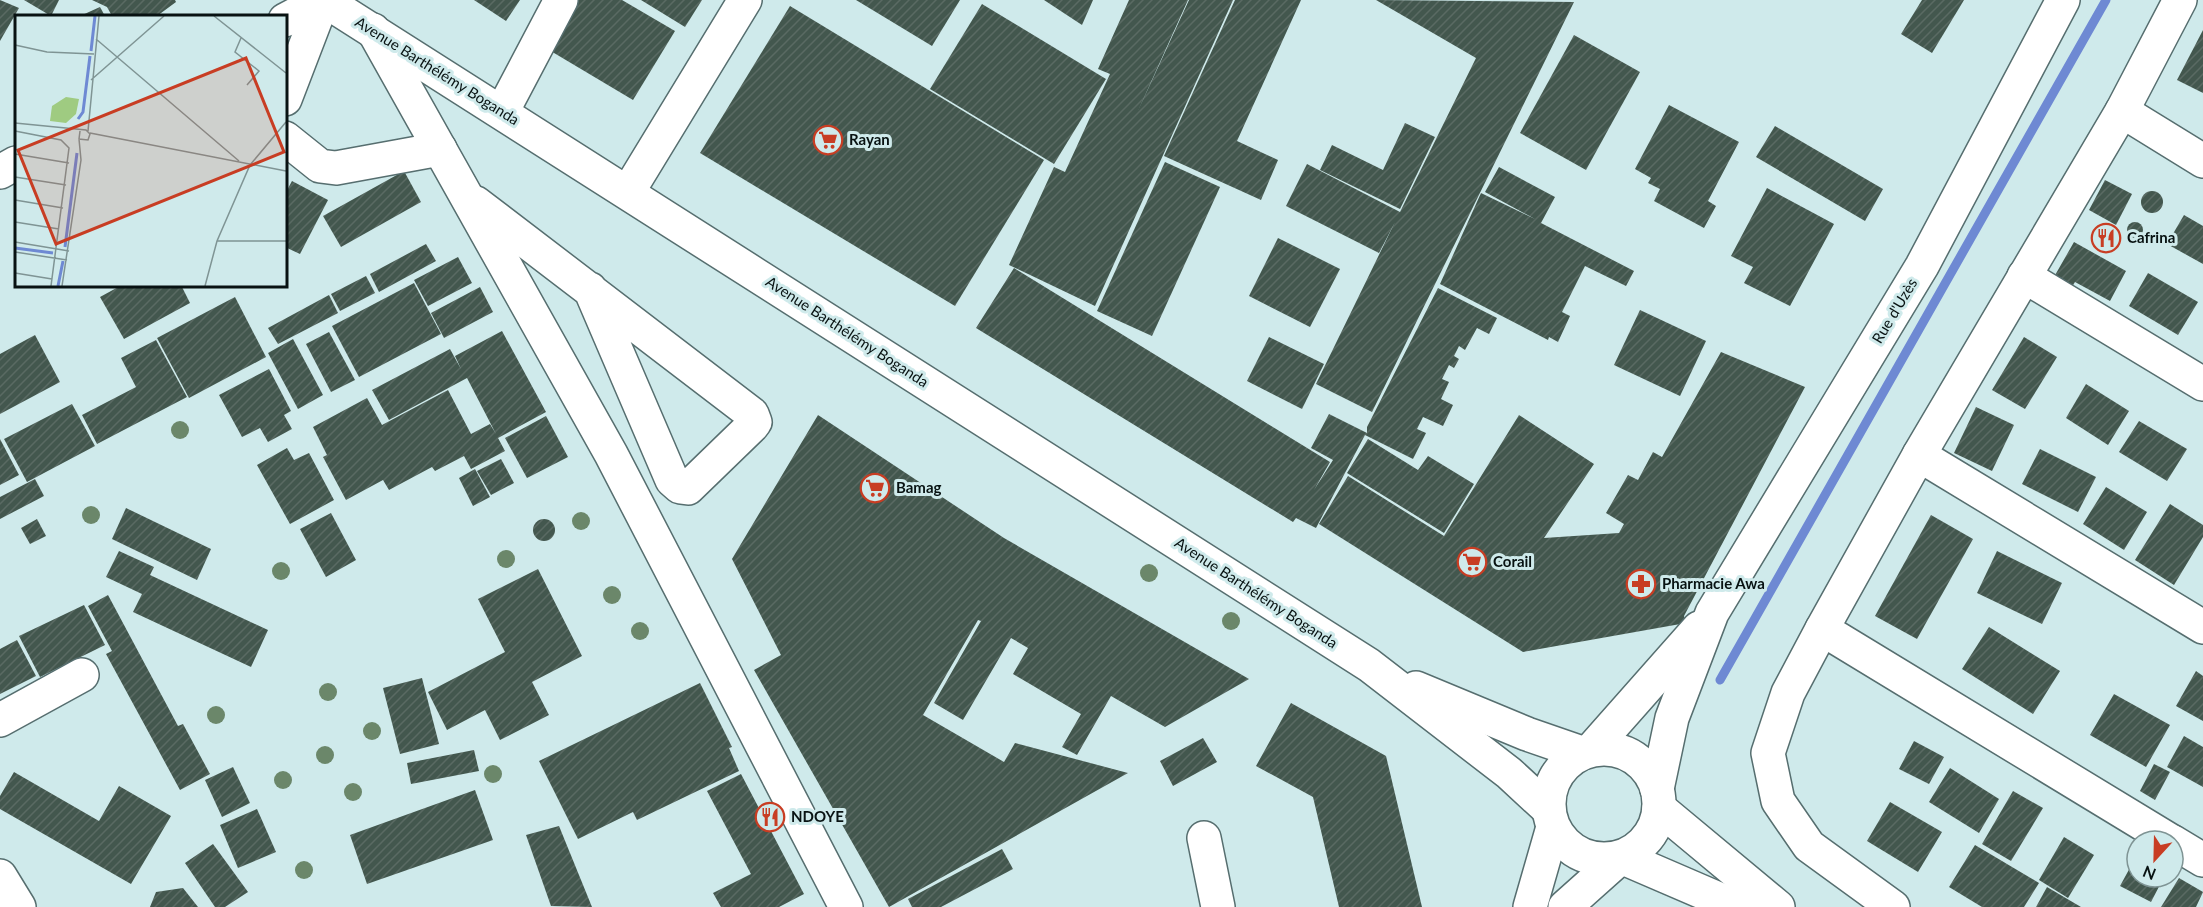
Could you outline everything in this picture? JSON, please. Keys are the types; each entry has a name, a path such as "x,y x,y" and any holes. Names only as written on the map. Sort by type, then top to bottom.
{"street":[{"path":"286,19 323,0"},
{"path":"286,96 323,0"},
{"name":"Avenue Barthélémy Boganda","path":"323,0 1369,665 1509,772 1551,818"},
{"path":"502,112 561,0"},
{"path":"628,192 745,0"},
{"name":"Rue d'Uzès","path":"1658,799 1672,718 1712,614 1922,266 2062,0"},
{"path":"1893,907 1809,846 1778,801 1768,753 1788,693 1822,629 1919,455 2122,111 2180,0"},
{"path":"373,30 611,454 846,907"},
{"path":"2122,111 2203,161"},
{"path":"286,139 320,166 336,168 441,149"},
{"path":"0,172 15,164"},
{"path":"466,195 590,289 752,414 755,422 752,426 688,488 680,488 672,480 590,289"},
{"path":"2024,276 2203,384"},
{"path":"1919,455 2203,627"},
{"name":"Rue d'Uzès","path":"1587,751 1712,614"},
{"path":"1822,629 2151,829"},
{"name":"Avenue Barthélémy Boganda","path":"1369,665 1443,700 1587,751"},
{"path":"0,720 82,675"},
{"path":"1530,907 1551,818 1549,792 1556,776 1567,762 1587,751 1613,749 1633,757 1648,770 1658,799 1778,907"},
{"path":"1565,907 1621,857 1638,848 1651,834 1658,799"},
{"path":"1551,818 1567,845 1586,856 1608,860 1621,857 1737,907"},
{"path":"1204,838 1218,907"},
{"path":"2185,850 2203,860"},
{"path":"0,876 20,907"}],"building":[{"path":"0,0 19,8 0,41"},
{"path":"24,0 59,0 52,15"},
{"path":"92,0 175,0 176,2 158,15 111,15 107,7"},
{"path":"474,0 520,0 506,21"},
{"path":"573,0 622,0 675,31 633,100 544,47"},
{"path":"641,0 702,0 685,27"},
{"path":"856,0 960,0 932,46"},
{"path":"1044,0 1093,0 1082,25"},
{"path":"1129,0 1188,0 1137,113 1189,0 1233,0 1095,306 1009,265 1054,167 1065,172 1110,74 1098,69"},
{"path":"1235,0 1301,0 1237,141 1278,160 1261,200 1164,156"},
{"path":"1376,0 1574,2 1372,412 1316,384 1395,222 1379,253 1286,206 1307,164 1400,212 1476,58"},
{"path":"1922,0 1964,0 1932,53 1901,34"},
{"path":"982,4 1106,79 1054,164 930,89"},
{"path":"790,6 1044,160 955,306 700,153"},
{"path":"100,7 104,15 82,15"},
{"path":"2203,30 2203,93 2177,80"},
{"path":"1574,35 1640,72 1586,170 1520,133"},
{"path":"1669,105 1739,142 1708,201 1716,206 1704,228 1654,201 1660,189 1648,183 1651,178 1635,169"},
{"path":"1405,123 1435,137 1400,209 1320,170 1332,145 1383,170"},
{"path":"1775,126 1883,189 1865,221 1756,157"},
{"path":"1165,162 1220,187 1152,336 1097,311"},
{"path":"1499,167 1555,197 1541,223 1634,271 1626,286 1585,266 1562,312 1570,316 1558,342 1549,337 1548,340 1440,284 1481,193 1535,219 1485,192"},
{"path":"404,171 421,202 341,247 323,216"},
{"path":"2105,180 2132,194 2116,225 2089,210"},
{"path":"292,181 328,200 300,254 286,247 286,192"},
{"path":"1767,188 1834,224 1790,306 1744,283 1753,267 1731,256"},
{"path":"2152,191 2162,198 2163,202 2156,212 2152,213 2142,206 2141,202 2148,192"},
{"path":"2184,215 2203,226 2203,264 2167,244"},
{"path":"2132,222 2138,222 2143,230 2141,236 2132,238 2127,233 2127,227"},
{"path":"1278,238 1340,269 1310,327 1249,296"},
{"path":"2074,242 2126,271 2110,301 2075,282 2072,287 2054,277"},
{"path":"426,244 436,261 379,292 370,274"},
{"path":"458,257 472,283 428,306 414,280"},
{"path":"1014,268 1330,462 1314,490 1333,460 1311,448 1329,414 1367,433 1367,427 1438,288 1497,318 1489,334 1477,328 1465,350 1459,346 1454,356 1459,359 1454,368 1449,365 1442,379 1449,382 1441,399 1453,405 1443,426 1423,417 1417,429 1426,433 1413,459 1365,435 1316,528 1296,518 1293,522 976,328"},
{"path":"2148,273 2198,302 2178,335 2129,306"},
{"path":"366,276 375,293 340,311 331,294"},
{"path":"414,283 441,334 359,377 332,326"},
{"path":"120,286 182,286 190,303 124,339 100,297"},
{"path":"480,287 493,312 444,338 431,313"},
{"path":"329,295 338,313 278,344 268,328"},
{"path":"235,297 266,357 189,398 157,338"},
{"path":"1640,310 1706,341 1680,396 1614,365"},
{"path":"502,331 546,412 498,438 505,451 471,469 464,456 435,471 432,467 389,490 383,480 346,500 323,457 327,455 313,427 367,398 382,425 448,390 471,434 490,424 496,434 467,378 389,420 372,390 450,349 461,369 455,356"},
{"path":"329,332 355,380 331,392 306,344"},
{"path":"35,335 60,382 0,414 0,354"},
{"path":"1269,337 1324,364 1302,409 1247,381"},
{"path":"2024,337 2057,357 2025,409 1992,390"},
{"path":"293,339 323,395 298,409 268,353"},
{"path":"156,340 187,397 97,444 82,415 136,387 121,358"},
{"path":"1721,352 1805,387 1684,616 1686,623 1523,652 1319,524 1348,476 1444,536 1519,415 1594,464 1544,538 1619,533 1624,524 1606,513 1628,475 1638,480 1653,452 1662,457"},
{"path":"269,369 291,411 284,415 292,429 268,442 260,428 242,437 219,395"},
{"path":"2086,384 2129,411 2108,445 2066,418"},
{"path":"72,404 95,446 27,482 4,439"},
{"path":"1976,407 2014,425 1992,471 1954,453"},
{"path":"818,415 1004,538 1249,679 1165,727 1111,696 1077,755 1062,747 1081,714 1013,674 1028,648 1011,638 963,720 934,703 981,621 978,620 923,715 1004,762 1015,743 1128,773 889,907 754,670 781,655 732,559"},
{"path":"546,416 568,457 527,478 505,438"},
{"path":"2139,421 2187,449 2167,481 2119,452"},
{"path":"0,439 19,475 0,485"},
{"path":"1368,439 1418,470 1428,456 1474,484 1444,533 1347,473"},
{"path":"287,448 294,460 309,453 334,500 290,524 257,465"},
{"path":"2040,449 2096,477 2078,512 2022,484"},
{"path":"501,459 514,483 491,495 477,471"},
{"path":"475,469 490,497 473,506 459,478"},
{"path":"35,479 44,496 0,519 0,497"},
{"path":"2106,487 2147,512 2124,550 2083,524"},
{"path":"2170,504 2203,525 2203,537 2174,585 2135,560"},
{"path":"126,508 211,549 197,580 112,539"},
{"path":"331,513 356,560 326,577 300,529"},
{"path":"1931,515 1973,539 1917,639 1875,616"},
{"path":"37,519 46,536 30,544 21,528"},
{"path":"544,519 554,526 555,530 548,540 544,541 534,534 533,530 540,520"},
{"path":"119,551 154,567 150,575 268,630 251,667 133,612 142,594 106,577"},
{"path":"1997,551 2062,583 2042,624 1977,593"},
{"path":"538,569 582,656 532,682 549,715 500,740 485,710 447,730 428,692 505,652 478,599"},
{"path":"108,595 178,726 183,724 210,774 180,790 106,654 112,651 88,606"},
{"path":"84,605 105,645 40,677 19,636"},
{"path":"1989,627 2060,671 2033,714 1962,669"},
{"path":"17,640 36,676 0,694 0,649"},
{"path":"2196,671 2203,676 2203,721 2176,706"},
{"path":"422,678 439,744 400,754 383,688"},
{"path":"700,683 732,747 729,748 739,771 637,820 633,812 578,839 539,761"},
{"path":"2114,694 2170,725 2146,767 2090,735"},
{"path":"1291,703 1386,756 1422,907 1339,907 1313,797 1256,766"},
{"path":"2184,736 2203,747 2203,787 2167,767"},
{"path":"1203,738 1217,762 1173,786 1160,761"},
{"path":"1914,741 1944,757 1929,784 1899,769"},
{"path":"474,750 479,771 411,784 407,763"},
{"path":"2154,764 2170,772 2155,800 2140,791"},
{"path":"233,767 250,803 222,817 205,780"},
{"path":"1950,768 1999,799 1979,833 1929,802"},
{"path":"14,772 99,821 119,786 171,816 131,884 0,809 0,796"},
{"path":"741,774 804,894 779,907 721,907 713,893 751,874 707,791"},
{"path":"475,790 493,840 367,884 350,835"},
{"path":"2013,791 2043,808 2011,861 1982,844"},
{"path":"1890,802 1942,832 1918,872 1867,841"},
{"path":"257,809 276,852 238,868 220,825"},
{"path":"559,826 592,907 551,906 526,835"},
{"path":"2064,837 2094,855 2068,898 2039,880"},
{"path":"213,844 248,892 225,907 215,907 185,863"},
{"path":"1975,845 2039,883 2024,907 1982,907 1949,887"},
{"path":"1002,849 1013,869 941,907 912,907 908,899"},
{"path":"2125,877 2125,889 2120,886"},
{"path":"2185,882 2203,892 2196,907 2161,907 2172,889 2185,889"},
{"path":"2047,887 2081,907 2036,907"},
{"path":"183,888 198,907 150,907 156,892"},
{"path":"2126,889 2158,889 2151,902"}],"waterway":[{"path":"1720,680 2106,0"}],"place":[{"name":"Rayan","path":"828,140"},
{"name":"Cafrina","path":"2106,238"},
{"name":"Bamag","path":"875,488"},
{"name":"Corail","path":"1472,562"},
{"name":"Pharmacie Awa","path":"1641,584"},
{"name":"NDOYE","path":"770,817"}]}
